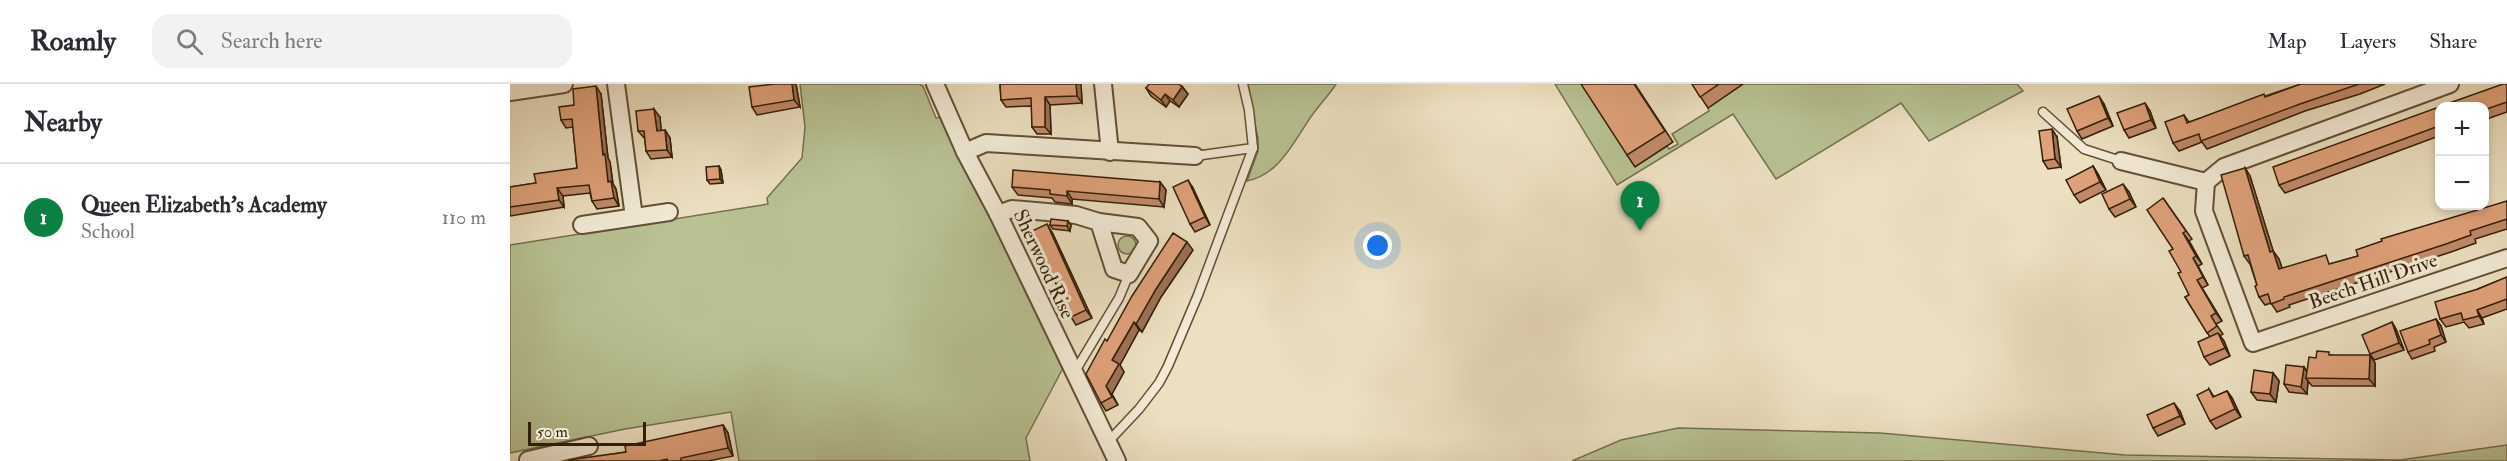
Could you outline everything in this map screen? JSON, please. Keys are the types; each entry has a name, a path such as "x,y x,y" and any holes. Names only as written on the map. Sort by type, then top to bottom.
{"street":[{"path":"510,92 564,84"},
{"path":"616,84 634,217"},
{"name":"Sherwood Rise","path":"935,84 965,152 998,214 1073,374 1117,461"},
{"path":"1103,84 1110,152"},
{"path":"2121,161 2206,182 2224,167 2450,84"},
{"path":"965,152 986,143 1195,156"},
{"name":"Beech Hill Drive","path":"2206,182 2204,211 2253,343 2507,258"},
{"path":"998,214 1012,209 1076,215 1099,222 1138,226 1149,241 1129,274 1114,269 1099,222"},
{"path":"582,225 669,212"},
{"path":"528,460 556,457 589,446"}],"lane":[{"path":"1107,443 1140,409 1168,366 1198,295 1253,148 1249,110 1243,84"},
{"path":"2043,112 2084,149 2121,161"},
{"path":"1195,156 1253,148"},
{"path":"1073,374 1119,298 1129,274"}],"green space":[{"path":"800,84 919,84 923,86 936,118 941,117 1063,368 1026,438 1030,461 739,461 731,412 625,429 510,453 510,245 768,204 767,198 802,158 805,127"},
{"path":"1246,84 1336,84 1278,164 1259,177 1247,181 1258,151 1258,138"},
{"path":"1555,84 1582,84 1635,166 1667,146 1669,149 1678,144 1672,134 1709,111 1708,108 1743,84 2017,84 2023,91 1929,141 1901,103 1776,179 1733,114 1617,185"},
{"path":"1123,236 1131,236 1136,241 1134,252 1123,254 1118,249 1118,241"},
{"path":"1678,428 1880,433 2125,455 2400,460 2507,445 2507,461 1572,461 1621,440"}],"building":[{"path":"792,84 794,100 752,107 749,87"},
{"path":"1000,84 1076,84 1077,96 1045,97 1045,127 1032,127 1031,98 1001,100"},
{"path":"1149,84 1179,84 1182,87 1173,100 1165,94 1161,100 1146,88"},
{"path":"1581,84 1634,84 1665,131 1627,155"},
{"path":"1692,84 1719,84 1700,97"},
{"path":"2301,84 2359,84 2201,141 2199,134 2173,143 2165,122 2184,115 2187,123 2264,94 2265,97"},
{"path":"2507,84 2507,102 2489,108 2489,102 2452,102"},
{"path":"596,86 603,155 605,154 608,182 611,181 614,198 592,201 589,185 557,188 559,200 510,207 510,187 536,183 534,174 577,168 572,119 561,120 559,107 574,105 573,89"},
{"path":"2099,96 2108,118 2077,131 2067,109"},
{"path":"2145,103 2151,120 2124,130 2117,113"},
{"path":"2435,108 2435,127 2279,185 2273,167"},
{"path":"654,109 657,131 665,130 667,150 646,151 644,131 638,131 636,111"},
{"path":"2052,129 2055,159 2043,161 2039,131"},
{"path":"719,166 720,179 707,180 706,167"},
{"path":"2093,166 2100,182 2074,195 2066,180"},
{"path":"2245,168 2270,252 2273,251 2279,269 2326,255 2329,264 2358,256 2356,250 2382,241 2381,239 2477,210 2489,210 2489,206 2507,201 2507,219 2470,231 2471,235 2284,297 2271,304 2268,294 2259,297 2248,255 2244,256 2221,175"},
{"path":"1013,170 1160,182 1159,199 1067,191 1067,196 1050,194 1050,190 1012,187"},
{"path":"1188,180 1205,217 1190,224 1173,187"},
{"path":"2123,184 2130,199 2109,209 2102,194"},
{"path":"2163,198 2186,231 2183,233 2196,256 2193,258 2203,277 2197,280 2216,313 2211,316 2217,326 2207,333 2185,297 2189,295 2178,273 2181,272 2169,251 2173,249 2147,210"},
{"path":"1051,219 1068,221 1067,226 1050,225"},
{"path":"1047,224 1086,310 1071,317 1032,231"},
{"path":"1173,233 1187,242 1136,324 1134,322 1112,360 1119,364 1106,386 1112,397 1101,403 1086,374 1105,339 1107,341 1132,296"},
{"path":"2507,277 2507,299 2477,310 2479,316 2463,320 2461,313 2440,319 2435,302 2478,289"},
{"path":"2436,319 2441,335 2429,340 2430,344 2408,352 2400,331"},
{"path":"2392,322 2399,343 2370,354 2362,335"},
{"path":"2218,333 2225,348 2204,357 2198,342"},
{"path":"2317,351 2329,352 2329,355 2370,355 2369,379 2306,378 2309,357 2316,358"},
{"path":"2286,365 2304,367 2301,387 2284,384"},
{"path":"2254,370 2273,373 2270,394 2251,392"},
{"path":"2209,389 2213,397 2227,391 2235,409 2210,421 2197,395"},
{"path":"2174,403 2180,416 2153,428 2147,415"},
{"path":"723,425 728,448 681,458 681,461 668,461 667,459 659,461 569,461 626,452 625,446"}],"place":[{"name":"Queen Elizabeth's Academy","path":"1640,231"}]}
